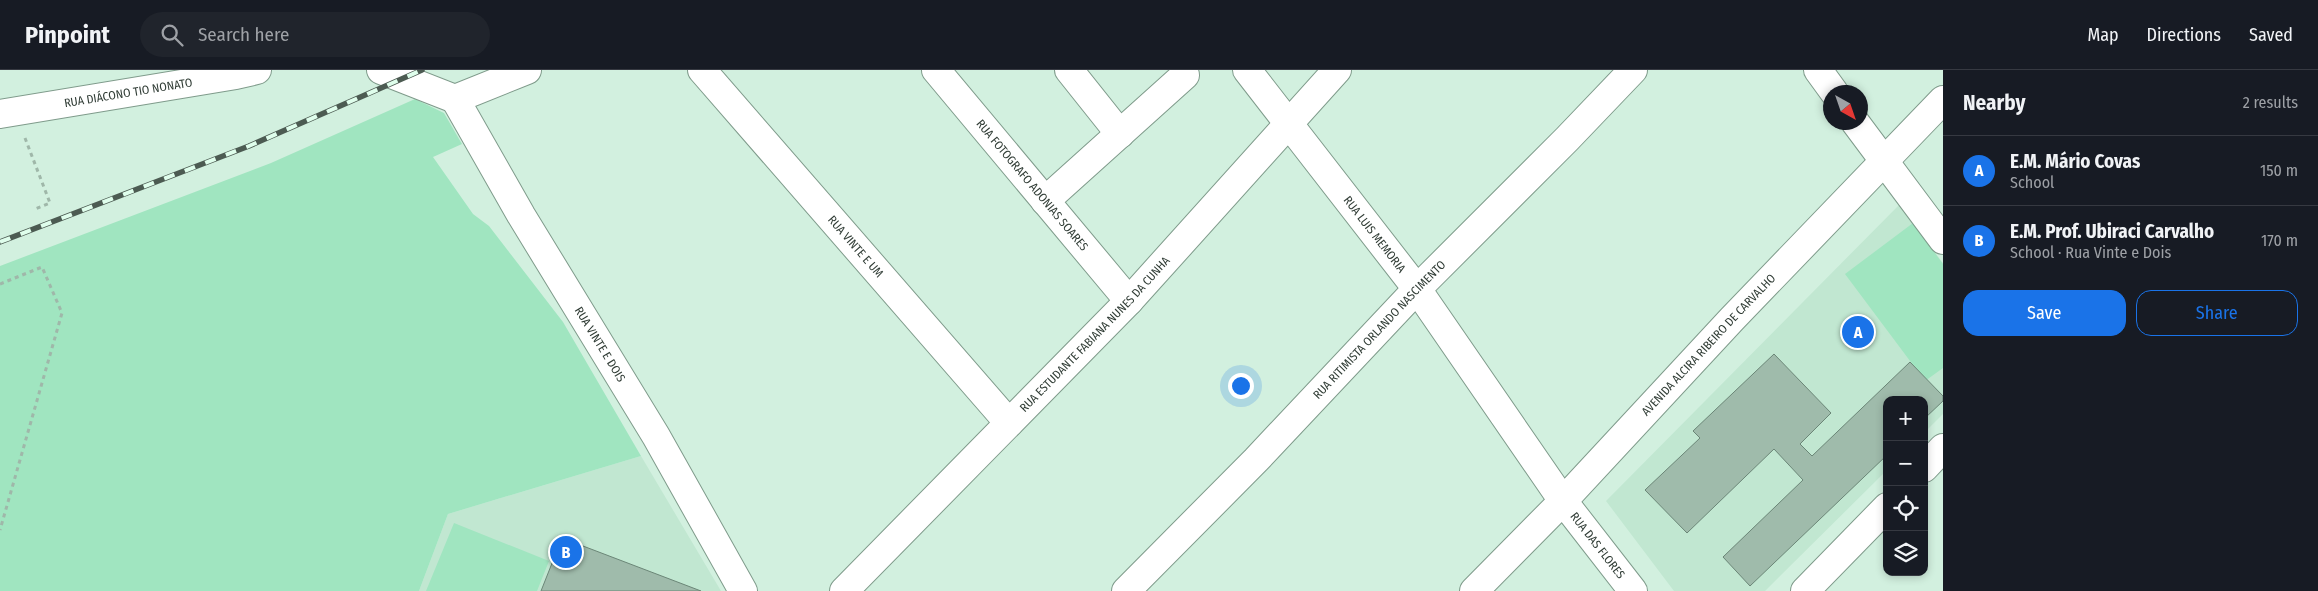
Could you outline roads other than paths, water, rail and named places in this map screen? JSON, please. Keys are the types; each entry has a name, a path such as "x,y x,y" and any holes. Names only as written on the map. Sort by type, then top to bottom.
{"street":[{"name":"RUA DIÁCONO TIO NONATO","path":"7,113 257,70"},
{"path":"393,74 455,99 527,70"},
{"name":"RUA VINTE E UM","path":"702,70 1009,423"},
{"name":"RUA FOTOGRAFO ADONIAS SOARES","path":"936,70 1128,301"},
{"path":"1069,70 1120,134"},
{"name":"RUA LUIS MEMORIA","path":"1247,70 1417,289 1563,501"},
{"name":"RUA ESTUDANTE FABIANA NUNES DA CUNHA","path":"844,591 1128,301 1337,70"},
{"name":"RUA RITIMISTA ORLANDO NASCIMENTO","path":"1126,591 1256,460 1417,289 1633,70"},
{"path":"1818,70 1829,85"},
{"path":"1045,201 1185,74"},
{"name":"RUA VINTE E DOIS","path":"455,99 521,215 656,436 744,591"},
{"name":"AVENIDA ALCIRA RIBEIRO DE CARVALHO","path":"1474,591 1563,501 1719,333 1943,100"},
{"path":"1861,130 1943,240"},
{"path":"1928,464 1943,448"},
{"name":"RUA DAS FLORES","path":"1563,501 1632,591"},
{"path":"1806,591 1883,511"}],"railway":[{"path":"0,242 249,146 422,70"}],"place":[{"name":"E.M. Mário Covas","path":"1858,332"},
{"name":"E.M. Prof. Ubiraci Carvalho","path":"566,552"}]}
